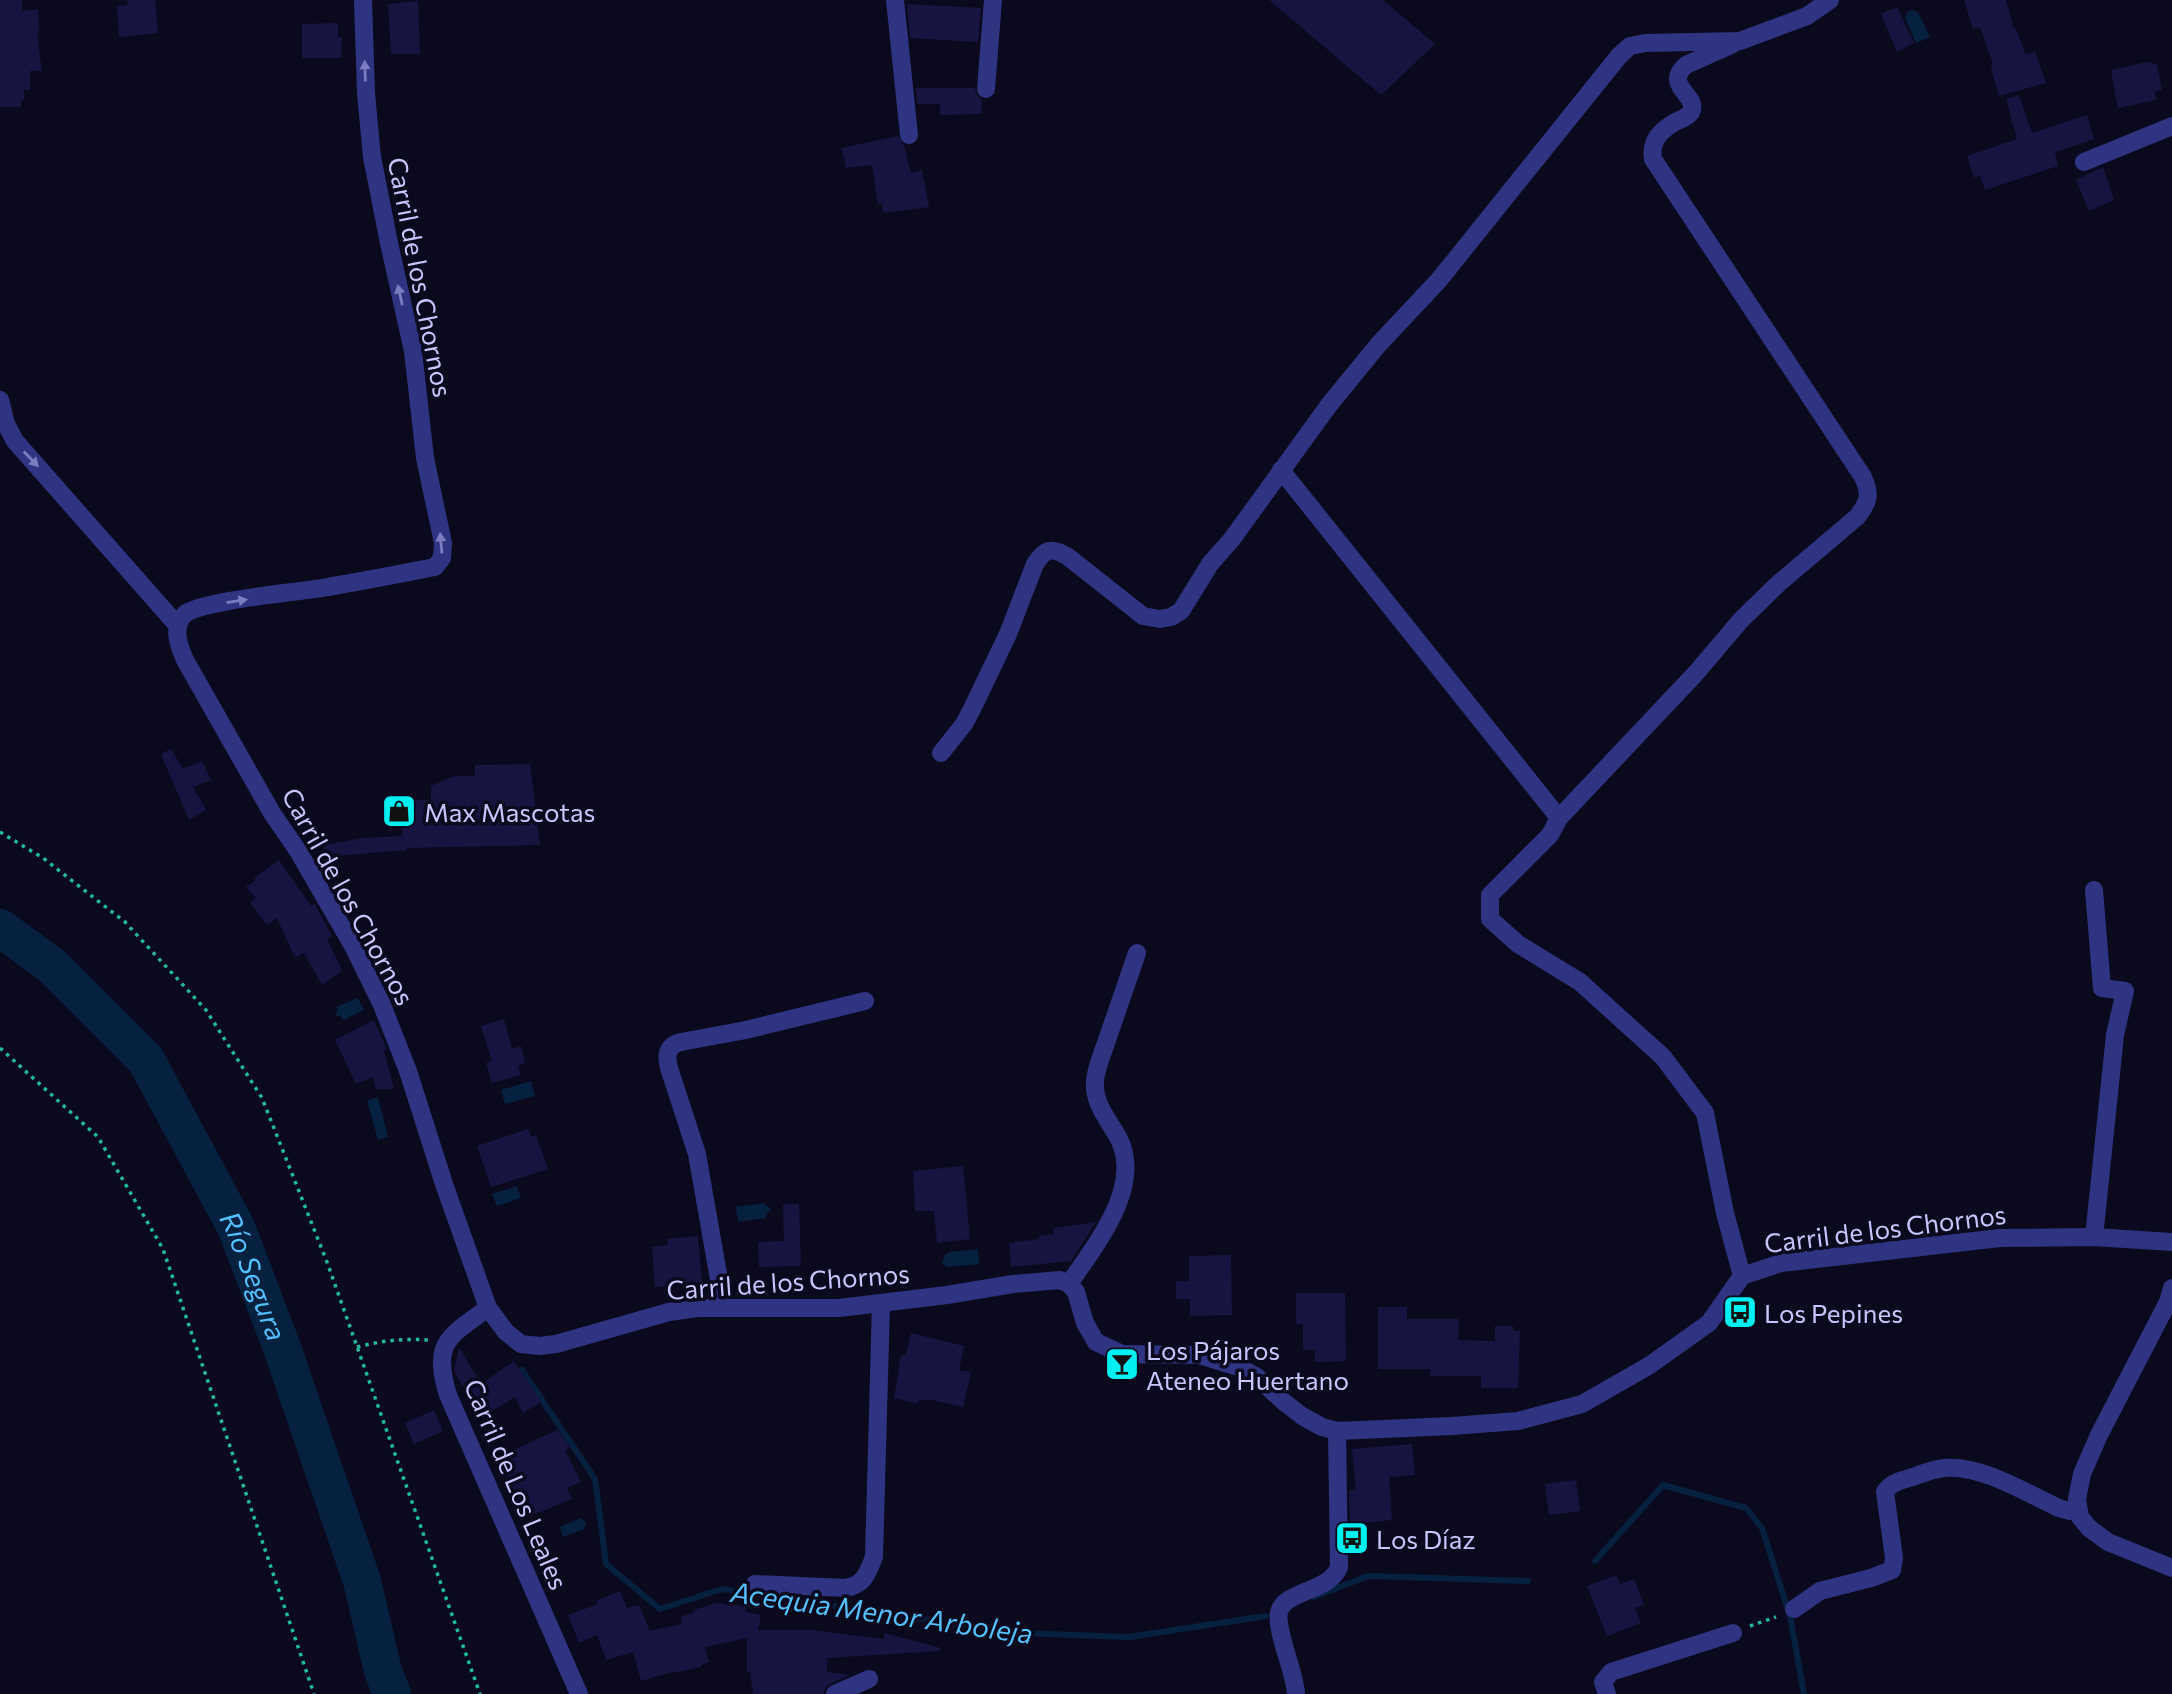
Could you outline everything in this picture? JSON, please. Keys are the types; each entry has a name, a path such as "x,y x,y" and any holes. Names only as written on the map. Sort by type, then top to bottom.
{"street":[{"name":"Carril de los Chornos","path":"363,0 366,93 372,157 414,351 425,458 443,543 442,558 435,567 327,588 207,606 185,614 178,626 177,640 185,660 272,813 298,851 353,946 387,1015 488,1308 506,1332 521,1344 540,1346 570,1340 669,1312 697,1308 804,1309 881,1304 1060,1280 1069,1284 1076,1292 1091,1335 1096,1342 1108,1349 1139,1356 1199,1355 1241,1368 1257,1377 1302,1416 1322,1427 1337,1431 1384,1431 1518,1421 1582,1404 1650,1365 1709,1323 1742,1276 1782,1263 2000,1238 2094,1237 2172,1242"},
{"path":"895,0 909,135"},
{"path":"986,89 993,0"},
{"path":"1680,70 1740,41 1807,16 1830,0"},
{"path":"941,753 972,709 1008,634 1035,564 1042,554 1050,550 1067,556 1143,616 1160,620 1181,611 1210,564 1337,395 1378,345 1439,280 1610,65 1630,46 1661,42 1740,41"},
{"path":"1661,42 1671,45 1681,53 1678,80 1692,105 1692,110 1654,140 1653,159 1863,477 1869,497 1857,517 1778,584 1741,621 1696,673 1559,818 1550,835 1490,895 1490,919 1518,944 1580,982 1663,1057 1705,1113 1725,1213 1742,1276"},
{"path":"2084,162 2172,126"},
{"path":"0,400 6,424 15,441 178,626"},
{"path":"1281,470 1559,818"},
{"path":"2094,890 2102,988 2125,991 2115,1035 2094,1237"},
{"path":"1069,1284 1104,1228 1125,1185 1127,1168 1124,1154 1097,1103 1095,1079 1137,953"},
{"path":"724,1308 696,1154 669,1068 668,1049 672,1044 746,1030 865,1001"},
{"path":"2172,1288 2168,1302 2099,1435 2082,1474 2077,1499 2080,1517 2089,1528 2108,1542 2172,1568"},
{"path":"755,1584 846,1588 858,1586 866,1576 874,1557 881,1304"},
{"path":"445,1344 463,1326 488,1308"},
{"name":"Carril de Los Leales","path":"445,1344 441,1355 442,1374 448,1395 579,1694"},
{"path":"1296,1694 1281,1631 1280,1611 1284,1603 1328,1582 1336,1576 1339,1567 1337,1431"},
{"path":"1789,1611 1819,1591 1892,1570 1894,1558 1885,1492 1894,1483 1929,1471 1960,1468 2002,1481 2059,1508 2078,1510"},
{"path":"1607,1694 1604,1682 1611,1672 1733,1633"},
{"path":"835,1694 869,1679"}],"path":[{"path":"0,832 43,858 125,922 206,1010 262,1098 327,1262 480,1694"},
{"path":"0,1048 98,1137 163,1249 314,1694"},
{"path":"357,1347 377,1342 413,1339 445,1344"},
{"path":"1733,1633 1789,1611"}],"water":[{"path":"1908,11 1918,12 1930,37 1916,43 1905,18"},
{"path":"358,998 364,1010 343,1020 335,1015 338,1009 336,1007"},
{"path":"531,1081 535,1096 505,1104 501,1090"},
{"path":"378,1097 388,1137 378,1140 367,1101"},
{"path":"517,1186 521,1198 497,1206 492,1194"},
{"path":"765,1203 771,1210 766,1214 766,1218 738,1222 736,1207"},
{"path":"978,1249 979,1264 947,1267 942,1263 945,1255 950,1252"},
{"path":"580,1518 586,1523 584,1529 563,1537 560,1527"}],"building":[{"path":"0,0 22,0 22,11 38,9 37,34 42,71 30,71 30,90 24,90 21,107 0,107"},
{"path":"127,0 155,0 158,33 119,37 117,6 128,5"},
{"path":"1269,0 1383,0 1435,44 1381,95"},
{"path":"1964,0 2006,0 2014,29 2026,55 2035,51 2046,83 1999,96 1991,69 1993,64 1980,27 1973,29"},
{"path":"418,1 420,54 391,54 388,4"},
{"path":"907,4 981,8 978,42 910,38"},
{"path":"1897,7 1914,43 1897,52 1881,14"},
{"path":"338,23 338,37 342,37 341,58 302,58 302,24"},
{"path":"2147,62 2157,64 2162,90 2155,92 2156,100 2118,108 2111,70"},
{"path":"916,88 975,88 976,94 982,99 981,114 940,115 940,104 917,104"},
{"path":"2019,95 2032,133 2087,115 2094,139 2055,152 2058,166 1985,190 1980,176 1974,178 1967,156 2017,139 2006,99"},
{"path":"898,136 904,145 911,173 922,170 929,207 883,213 882,203 878,204 872,165 846,168 841,148"},
{"path":"2103,167 2114,200 2089,211 2076,180"},
{"path":"171,749 183,769 202,761 211,780 193,787 206,810 189,820 161,754"},
{"path":"530,764 540,845 406,848 407,850 325,857 323,845 363,838 402,836 402,816 412,815 413,800 431,800 431,786 454,776 475,776 475,765"},
{"path":"279,860 311,906 315,904 332,936 327,939 342,971 322,985 304,953 295,958 277,918 267,925 250,903 256,898 246,887"},
{"path":"504,1019 512,1049 521,1046 525,1063 518,1066 521,1075 492,1083 486,1063 492,1061 481,1026"},
{"path":"374,1020 387,1049 384,1051 394,1089 376,1089 373,1077 356,1084 335,1040"},
{"path":"528,1129 531,1137 536,1135 548,1169 491,1187 477,1146"},
{"path":"963,1166 970,1239 937,1243 934,1211 915,1211 913,1171"},
{"path":"783,1204 799,1204 801,1266 759,1267 758,1242 784,1241"},
{"path":"1096,1222 1071,1261 1011,1267 1009,1243 1054,1234 1053,1228"},
{"path":"698,1236 702,1284 655,1287 652,1247 668,1245 667,1239"},
{"path":"1231,1255 1232,1315 1190,1316 1190,1299 1176,1299 1176,1281 1189,1281 1189,1256"},
{"path":"1296,1293 1345,1293 1346,1361 1315,1362 1315,1350 1303,1350 1303,1324 1296,1324"},
{"path":"1378,1307 1407,1307 1407,1319 1459,1319 1458,1340 1495,1341 1495,1326 1513,1326 1513,1331 1520,1331 1518,1388 1481,1388 1481,1376 1430,1376 1430,1369 1378,1369"},
{"path":"911,1333 964,1346 959,1370 971,1372 963,1407 927,1399 919,1399 918,1404 894,1398 901,1355 906,1355"},
{"path":"459,1347 481,1384 514,1361 541,1402 523,1413 515,1397 481,1418 464,1394 466,1392 454,1371"},
{"path":"434,1410 443,1431 414,1444 405,1423"},
{"path":"557,1430 570,1448 565,1450 581,1482 567,1488 572,1499 523,1519 499,1457"},
{"path":"1412,1444 1415,1475 1389,1477 1392,1520 1350,1524 1349,1490 1356,1490 1352,1449"},
{"path":"1576,1480 1580,1511 1549,1515 1545,1484"},
{"path":"1616,1575 1620,1584 1634,1579 1644,1605 1635,1608 1641,1623 1607,1636 1587,1586"},
{"path":"620,1591 627,1608 639,1605 650,1631 682,1624 681,1617 716,1603 745,1606 746,1612 761,1615 758,1630 811,1630 884,1639 884,1633 941,1648 940,1651 827,1658 827,1672 850,1675 830,1684 825,1688 824,1694 753,1694 750,1672 747,1672 747,1638 705,1647 709,1662 701,1667 641,1681 633,1652 606,1660 597,1635 579,1643 568,1615 598,1604 596,1601"}],"waterway":[{"name":"Río Segura","path":"0,928 51,965 146,1060 236,1227 281,1345 362,1581 383,1671 392,1694"},
{"name":"Acequia Menor Arboleja","path":"522,1370 595,1479 606,1564 660,1609 722,1589 1017,1633 1129,1637 1266,1616"},
{"name":"Acequia Menor Arboleja","path":"1595,1561 1663,1485 1746,1508 1762,1528 1790,1616 1804,1694"},
{"name":"Acequia Menor Arboleja","path":"1314,1597 1368,1576 1528,1581"}],"place":[{"name":"Max Mascotas","path":"399,811"},
{"name":"Los Pepines","path":"1740,1312"},
{"name":"Los Pájaros Ateneo Huertano","path":"1122,1364"},
{"name":"Los Díaz","path":"1352,1538"}]}
